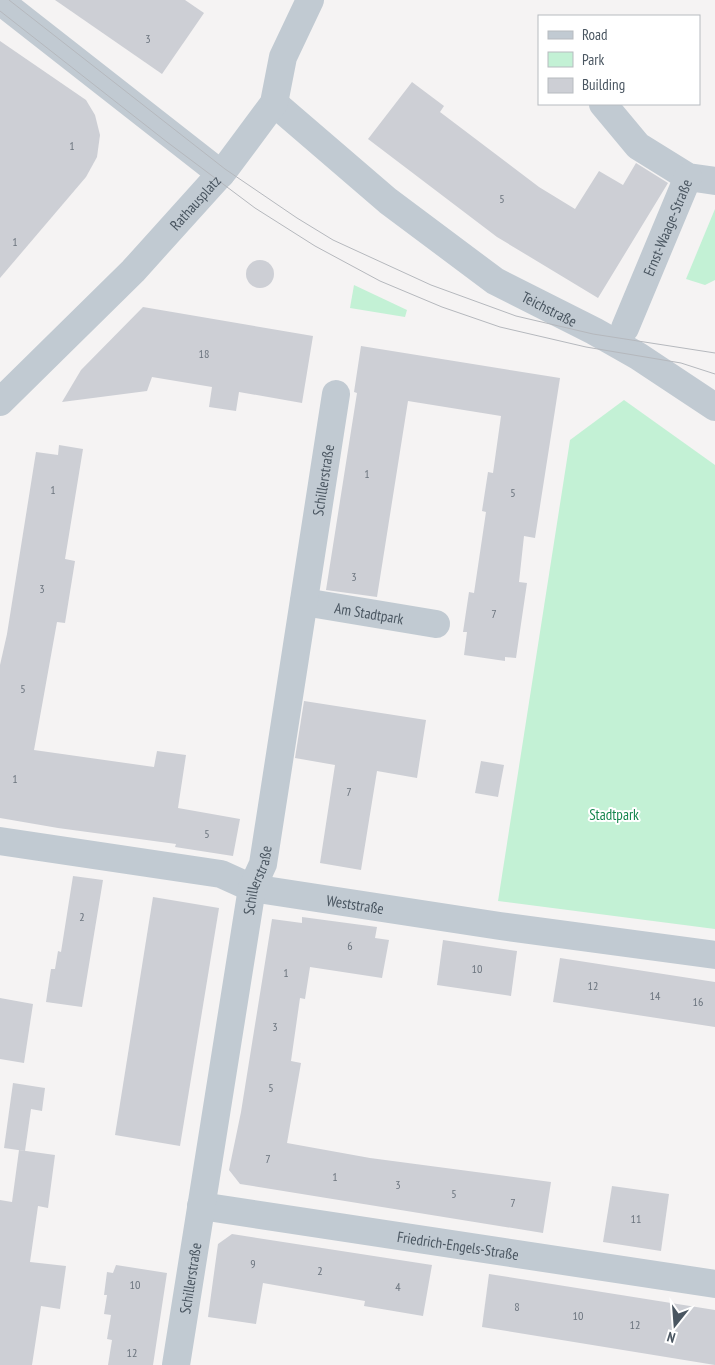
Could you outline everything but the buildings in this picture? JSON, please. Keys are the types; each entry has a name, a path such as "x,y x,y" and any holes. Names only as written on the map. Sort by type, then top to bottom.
{"street":[{"path":"274,103 283,57 310,0"},
{"path":"0,1 220,174"},
{"name":"Rathausplatz","path":"0,402 132,271 220,174 274,103"},
{"name":"Teichstraße","path":"274,103 388,201 495,281 638,356 715,408"},
{"name":"Ernst-Waage-Straße","path":"604,105 638,146 688,177 625,328"},
{"path":"688,177 715,181"},
{"name":"Schillerstraße","path":"176,1365 252,888 263,864 336,394"},
{"name":"Am Stadtpark","path":"304,602 436,624"},
{"name":"Weststraße","path":"0,841 221,874 252,888 490,924 715,955"},
{"name":"Friedrich-Engels-Straße","path":"201,1206 715,1284"}],"green space":[{"path":"715,209 715,280 705,285 686,279"},
{"path":"354,285 407,310 405,317 350,308"},
{"name":"Stadtpark","path":"624,400 715,465 715,929 498,901 570,440"}],"tram line":[{"path":"9,0 225,169 333,240 431,285 516,316 593,334 715,353"},
{"path":"0,11 167,142 255,208 315,246 380,281 442,307 500,327 586,347 681,363 715,374"}]}
